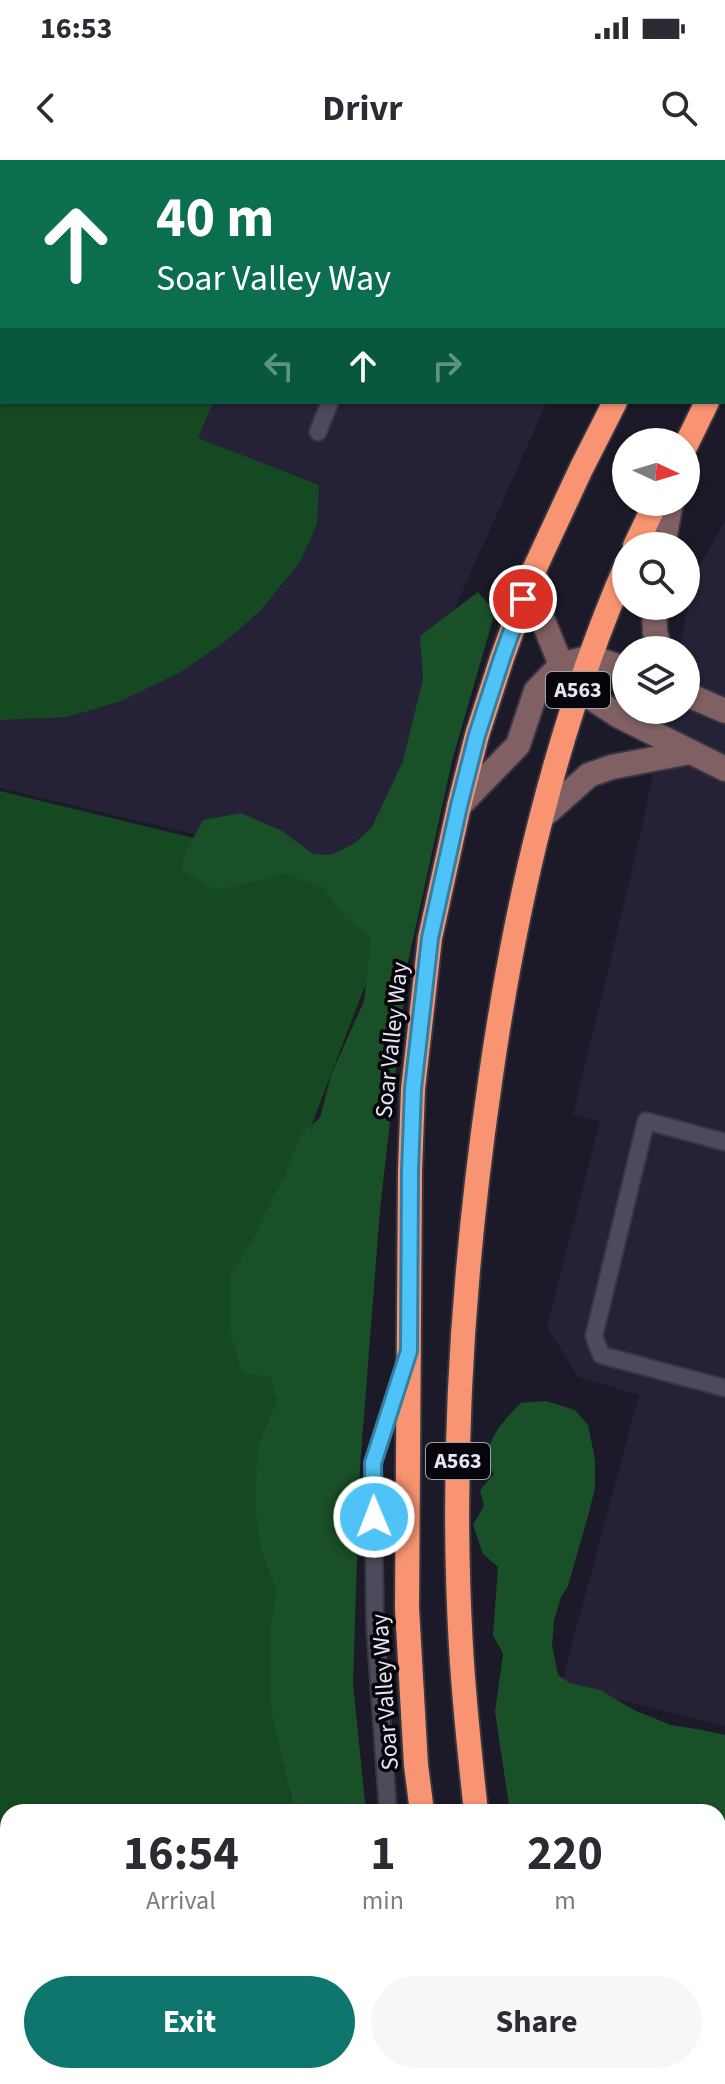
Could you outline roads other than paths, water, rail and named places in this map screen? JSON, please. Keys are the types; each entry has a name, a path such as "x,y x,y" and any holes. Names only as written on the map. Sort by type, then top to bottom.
{"highway":[{"name":"Soar Valley Way","path":"421,1804 407,1608 410,1171 413,1089 430,938 477,735 502,658 534,570 614,404"},
{"path":"694,428 706,404"},
{"name":"A563","path":"475,1804 461,1647 457,1497 462,1362 476,1188 499,1017 521,903 560,746 612,601"}],"street":[{"path":"534,570 540,613 561,665 578,689 619,716 725,769"},
{"path":"459,806 518,745 536,691 561,665 590,657 612,664"},
{"path":"700,700 725,711"},
{"path":"542,817 589,775 612,767 690,752"}],"lane":[{"path":"318,432 329,404"},
{"path":"725,1142 646,1121 594,1336 601,1355 725,1388"},
{"path":"387,1804 375,1624 373,1463 409,1351"}]}
